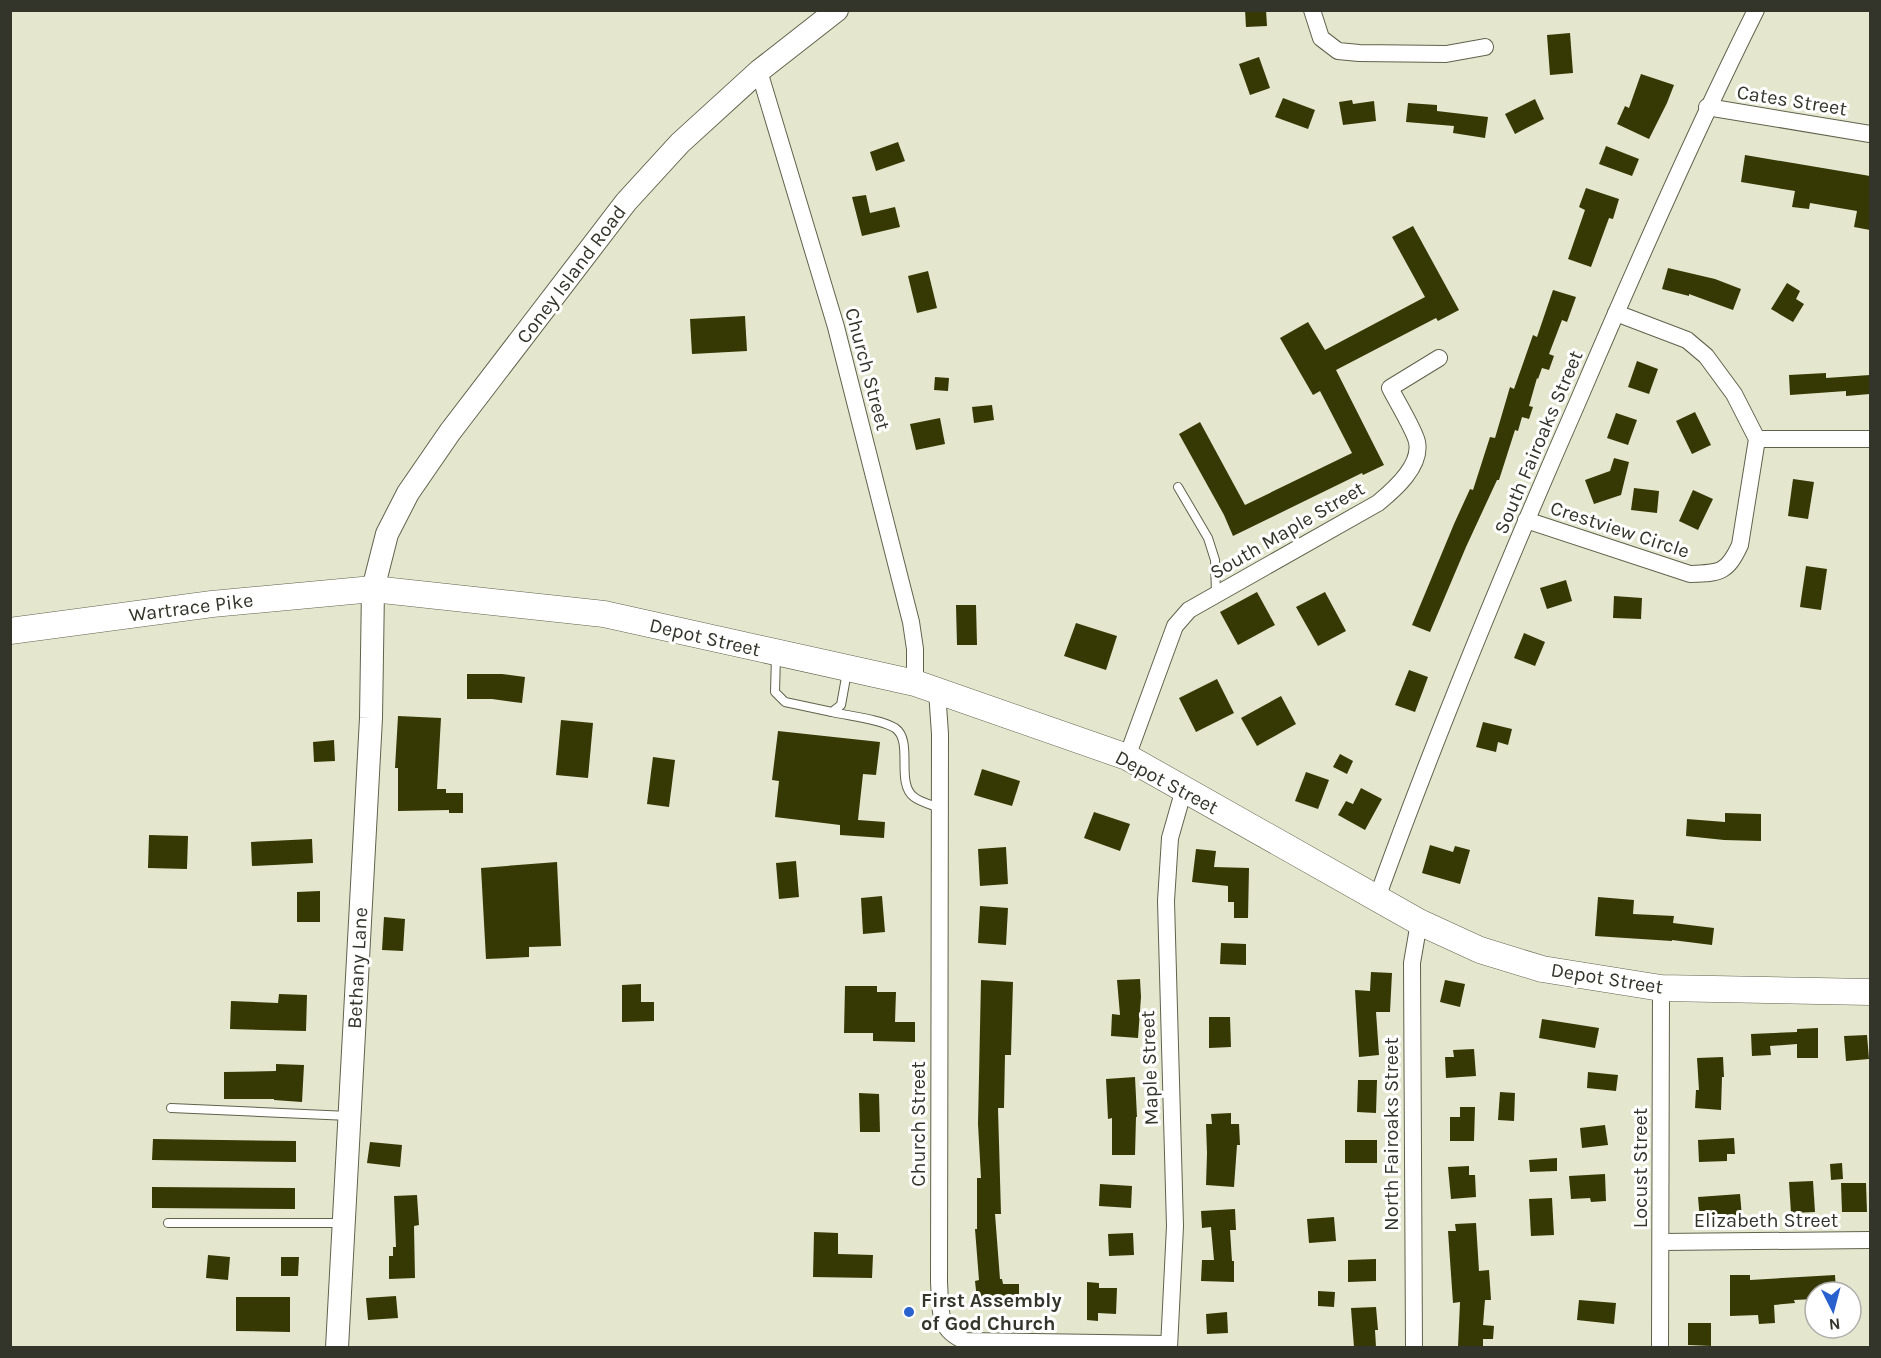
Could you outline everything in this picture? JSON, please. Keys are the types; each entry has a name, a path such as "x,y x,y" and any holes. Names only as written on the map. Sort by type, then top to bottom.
{"main road":[{"name":"Wartrace Pike","path":"10,631 212,604 373,589"},
{"name":"Depot Street","path":"373,589 604,614 926,687 1127,757 1419,922 1480,950 1542,969 1661,988 1870,992"}],"street":[{"name":"Coney Island Road","path":"373,589 387,534 408,493 450,432 626,202 680,143 759,71 837,10"},
{"path":"1312,10 1321,38 1338,51 1359,54 1446,54 1485,47"},
{"name":"South Fairoaks Street","path":"1377,898 1403,826 1526,520 1707,107 1756,10"},
{"name":"Church Street","path":"759,71 836,327 911,622 915,649 940,734 939,1282 943,1324 952,1336 965,1341 1169,1346"},
{"name":"Cates Street","path":"1707,107 1870,134"},
{"path":"1616,313 1688,340 1706,356 1734,394 1757,440 1870,438"},
{"name":"South Maple Street","path":"1127,757 1175,626 1189,610 1378,503 1402,482 1414,463 1418,443 1390,388 1439,358"},
{"name":"Crestview Circle","path":"1526,520 1690,574 1715,573 1726,569 1733,561 1740,545 1757,440"},
{"name":"Bethany Lane","path":"337,1347 371,718 373,589"},
{"name":"Maple Street","path":"1169,1346 1175,1226 1166,901 1170,838 1184,789"},
{"name":"North Fairoaks Street","path":"1413,1347 1412,963 1419,922"},
{"name":"Locust Street","path":"1660,1347 1661,988"},
{"name":"Elizabeth Street","path":"1661,1242 1870,1240"}],"lane":[{"path":"1178,487 1208,538 1215,560 1216,595"},
{"path":"776,652 775,692 785,702 887,724 897,730 902,740 906,786 914,797 939,808"},
{"path":"831,712 841,705 848,668"},
{"path":"171,1108 349,1116"},
{"path":"168,1223 344,1223"}],"building":[{"path":"1245,10 1266,10 1267,26 1246,27"},
{"path":"1570,33 1573,73 1550,75 1547,35"},
{"path":"1259,57 1270,88 1250,95 1239,64"},
{"path":"1641,74 1674,85 1649,139 1617,124 1625,106 1629,108"},
{"path":"1283,98 1315,110 1308,129 1275,117"},
{"path":"1535,99 1544,119 1515,134 1505,114"},
{"path":"1352,100 1353,104 1374,101 1376,121 1343,125 1339,102"},
{"path":"1408,103 1437,105 1437,111 1488,117 1485,138 1453,133 1454,126 1406,122"},
{"path":"898,142 905,161 876,171 870,152"},
{"path":"1606,146 1639,159 1632,176 1599,164"},
{"path":"1745,155 1870,176 1870,230 1854,227 1857,211 1810,203 1809,209 1792,207 1795,191 1741,182"},
{"path":"1586,188 1619,199 1613,219 1609,218 1591,267 1568,259 1585,210 1579,207"},
{"path":"866,195 870,213 895,207 900,227 862,236 852,197"},
{"path":"1413,226 1459,310 1438,321 1436,318 1336,370 1384,465 1363,475 1362,473 1233,536 1224,515 1179,434 1200,422 1245,505 1352,453 1320,391 1313,395 1280,338 1308,322 1325,350 1425,297 1392,237"},
{"path":"1668,268 1715,279 1741,289 1733,310 1689,294 1689,296 1662,289"},
{"path":"928,271 937,308 917,313 908,276"},
{"path":"1787,283 1800,291 1796,299 1804,304 1793,322 1771,309"},
{"path":"1553,290 1576,297 1567,322 1562,320 1549,354 1554,356 1549,370 1542,368 1537,378 1529,406 1533,407 1529,419 1522,417 1518,431 1515,430 1499,480 1466,547 1430,632 1412,625 1454,524 1470,489 1473,490 1490,437 1495,438 1510,387 1514,389 1533,335 1537,337"},
{"path":"745,316 747,351 692,354 690,319"},
{"path":"1637,361 1658,369 1649,394 1628,387"},
{"path":"1826,373 1826,378 1870,375 1870,394 1846,396 1846,391 1790,395 1789,375"},
{"path":"935,377 949,378 948,391 934,390"},
{"path":"992,405 994,420 974,423 972,407"},
{"path":"1695,412 1711,445 1692,454 1676,421"},
{"path":"1616,413 1637,420 1628,445 1607,438"},
{"path":"940,418 945,444 916,450 910,424"},
{"path":"1614,458 1629,462 1621,495 1594,504 1585,480 1610,471"},
{"path":"1793,479 1814,482 1808,519 1788,516"},
{"path":"1634,488 1659,491 1657,513 1631,510"},
{"path":"1693,490 1713,499 1698,530 1679,521"},
{"path":"1806,566 1827,569 1821,610 1800,607"},
{"path":"1566,580 1572,601 1547,609 1540,588"},
{"path":"1257,592 1275,625 1238,645 1220,612"},
{"path":"1325,592 1346,631 1318,646 1296,607"},
{"path":"1614,596 1642,598 1641,619 1613,618"},
{"path":"956,605 976,605 977,645 957,645"},
{"path":"1076,623 1117,636 1106,670 1064,656"},
{"path":"1524,633 1545,642 1535,666 1514,658"},
{"path":"1409,670 1428,677 1415,712 1395,705"},
{"path":"467,674 502,674 525,677 522,703 492,699 467,699"},
{"path":"1217,679 1234,713 1196,732 1179,698"},
{"path":"1281,696 1296,724 1257,746 1241,718"},
{"path":"398,716 441,718 437,789 446,789 446,793 463,793 463,813 449,813 449,810 398,811 398,768 395,768"},
{"path":"561,720 593,723 588,778 556,775"},
{"path":"1483,722 1512,729 1508,745 1498,742 1496,752 1476,747"},
{"path":"778,731 880,742 876,775 863,774 858,820 885,822 884,838 840,835 840,825 775,817 779,781 772,780"},
{"path":"334,740 335,761 314,762 313,742"},
{"path":"1340,754 1353,761 1347,774 1333,767"},
{"path":"653,757 675,760 669,807 647,804"},
{"path":"982,769 1020,781 1012,806 974,795"},
{"path":"1306,772 1329,780 1318,809 1295,801"},
{"path":"1361,788 1382,799 1365,830 1338,815 1346,801 1353,804"},
{"path":"1094,812 1130,824 1120,851 1084,838"},
{"path":"1725,813 1761,814 1761,841 1686,836 1687,819 1725,822"},
{"path":"149,835 188,836 187,869 148,868"},
{"path":"312,839 313,863 252,866 251,842"},
{"path":"1430,845 1453,852 1455,846 1470,850 1460,884 1422,873"},
{"path":"1006,847 1008,884 980,886 978,849"},
{"path":"1196,849 1216,851 1214,867 1249,868 1248,918 1234,918 1234,902 1228,902 1228,886 1192,882"},
{"path":"796,861 799,897 779,899 776,863"},
{"path":"557,862 561,946 529,947 529,957 486,959 481,868"},
{"path":"320,891 320,922 297,922 297,892"},
{"path":"882,896 885,932 863,934 861,898"},
{"path":"1598,897 1634,900 1633,914 1674,916 1673,923 1714,928 1712,945 1672,940 1595,936"},
{"path":"980,906 1008,908 1006,945 978,943"},
{"path":"384,917 405,919 403,951 382,950"},
{"path":"1221,943 1246,944 1246,965 1220,964"},
{"path":"1371,972 1392,973 1390,1012 1376,1012 1379,1055 1359,1057 1355,990 1370,991"},
{"path":"1140,979 1138,1038 1111,1036 1112,1014 1120,1015 1117,980"},
{"path":"981,980 1013,982 1011,1055 1005,1055 1004,1108 998,1108 1001,1214 995,1214 1000,1279 1003,1284 1019,1284 1019,1301 1004,1302 1004,1307 983,1308 983,1299 977,1300 975,1281 979,1280 975,1229 977,1229 977,1178 981,1178 978,1124"},
{"path":"1445,980 1465,984 1460,1007 1440,1002"},
{"path":"641,984 641,1002 654,1002 654,1021 622,1022 622,985"},
{"path":"845,986 877,986 877,992 896,992 895,1022 915,1022 915,1042 873,1041 873,1033 844,1033"},
{"path":"279,994 307,995 306,1031 230,1029 231,1001 278,1003"},
{"path":"1209,1017 1230,1017 1231,1047 1209,1048"},
{"path":"1542,1019 1599,1028 1595,1048 1539,1038"},
{"path":"1818,1028 1818,1058 1797,1058 1797,1044 1770,1046 1771,1055 1752,1056 1751,1034 1797,1032 1797,1029"},
{"path":"1867,1035 1869,1059 1846,1061 1844,1036"},
{"path":"1474,1049 1476,1076 1446,1078 1445,1057 1454,1057 1453,1050"},
{"path":"1723,1057 1721,1110 1695,1108 1696,1090 1699,1090 1697,1058"},
{"path":"276,1064 304,1065 302,1102 274,1099 224,1099 224,1072 276,1071"},
{"path":"1588,1072 1618,1075 1616,1091 1587,1088"},
{"path":"1135,1077 1137,1117 1135,1155 1112,1155 1112,1118 1108,1119 1106,1079"},
{"path":"1358,1080 1377,1080 1376,1113 1357,1112"},
{"path":"1500,1092 1515,1093 1514,1121 1498,1120"},
{"path":"859,1093 879,1094 880,1132 860,1132"},
{"path":"1460,1107 1475,1107 1474,1141 1450,1141 1450,1117 1460,1117"},
{"path":"1231,1113 1231,1124 1239,1124 1240,1145 1237,1145 1234,1187 1206,1185 1206,1124 1212,1124 1211,1114"},
{"path":"1605,1125 1608,1145 1582,1148 1580,1128"},
{"path":"1734,1138 1735,1154 1727,1154 1727,1161 1699,1162 1698,1140"},
{"path":"153,1139 296,1141 296,1162 152,1160"},
{"path":"1345,1140 1377,1140 1377,1163 1345,1163"},
{"path":"370,1142 402,1145 400,1167 367,1163"},
{"path":"1557,1158 1557,1171 1530,1172 1529,1160"},
{"path":"1842,1163 1843,1179 1831,1180 1830,1164"},
{"path":"1469,1166 1469,1175 1475,1175 1476,1197 1451,1199 1448,1167"},
{"path":"1605,1174 1606,1201 1591,1202 1590,1198 1571,1199 1569,1176"},
{"path":"1813,1181 1815,1212 1791,1213 1789,1182"},
{"path":"1841,1183 1866,1183 1867,1212 1842,1212"},
{"path":"1100,1184 1132,1186 1131,1208 1099,1206"},
{"path":"152,1187 295,1188 295,1209 152,1208"},
{"path":"1740,1194 1742,1217 1700,1220 1698,1197"},
{"path":"417,1195 419,1225 414,1226 415,1278 389,1279 389,1256 393,1256 393,1247 396,1247 394,1196"},
{"path":"1552,1198 1554,1235 1531,1236 1529,1199"},
{"path":"1235,1209 1236,1230 1230,1230 1234,1282 1201,1281 1202,1260 1214,1260 1211,1227 1202,1228 1201,1211"},
{"path":"1334,1217 1336,1241 1309,1243 1307,1219"},
{"path":"1476,1223 1479,1271 1489,1270 1491,1300 1485,1300 1483,1325 1494,1326 1493,1339 1483,1339 1483,1347 1458,1347 1460,1302 1453,1303 1448,1231 1456,1231 1455,1224"},
{"path":"814,1232 838,1233 838,1254 873,1255 872,1278 813,1277"},
{"path":"1133,1233 1134,1255 1109,1256 1108,1234"},
{"path":"208,1255 230,1257 228,1280 206,1278"},
{"path":"281,1257 299,1257 298,1276 281,1276"},
{"path":"1376,1259 1376,1281 1348,1282 1348,1260"},
{"path":"1730,1275 1750,1275 1750,1280 1835,1275 1835,1280 1803,1280 1803,1300 1794,1300 1795,1303 1774,1305 1775,1323 1759,1324 1758,1315 1730,1316"},
{"path":"1087,1282 1099,1283 1099,1288 1117,1288 1116,1314 1098,1313 1098,1321 1087,1320"},
{"path":"1318,1291 1335,1292 1334,1307 1318,1306"},
{"path":"396,1296 398,1318 368,1320 366,1298"},
{"path":"236,1297 290,1297 290,1332 236,1331"},
{"path":"1579,1300 1616,1303 1614,1324 1577,1320"},
{"path":"1376,1307 1378,1330 1375,1330 1376,1347 1354,1347 1351,1308"},
{"path":"1227,1312 1228,1333 1207,1334 1206,1314"},
{"path":"1688,1323 1711,1323 1711,1346 1688,1345"}],"place":[{"name":"First Assembly of God Church","path":"909,1312"}]}
